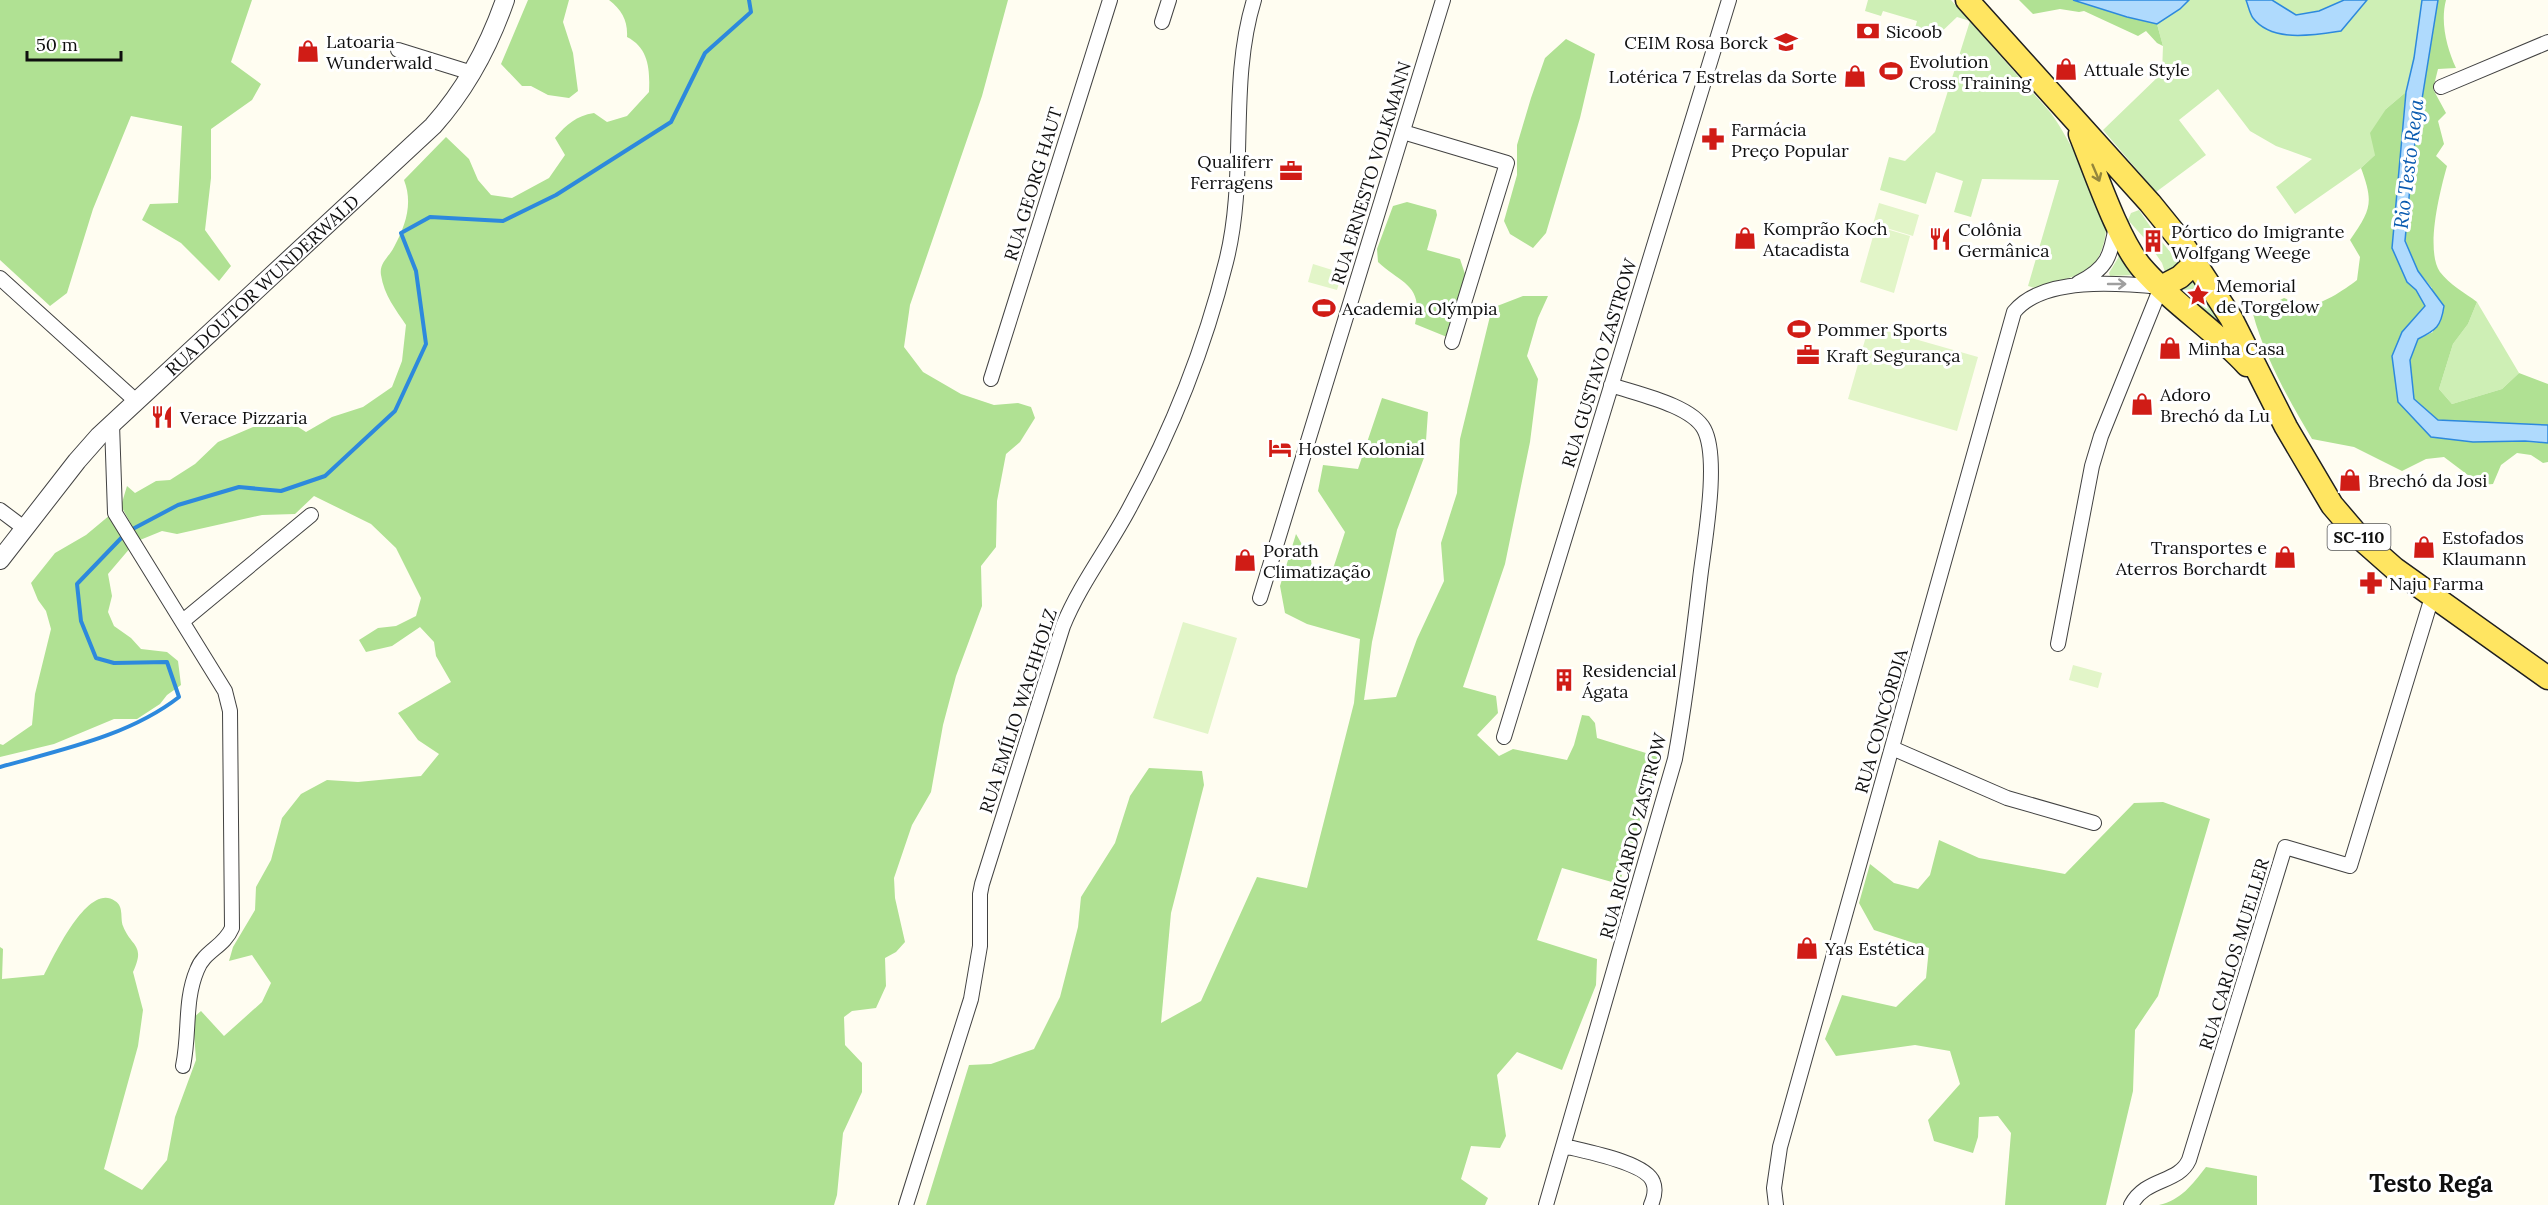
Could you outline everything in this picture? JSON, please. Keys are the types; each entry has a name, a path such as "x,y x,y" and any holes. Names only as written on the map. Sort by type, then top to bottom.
{"main road":[{"name":"SC-110","path":"1967,0 2144,198 2196,262 2231,318 2309,470 2332,506 2376,554 2432,597 2548,678"},
{"name":"SC-110","path":"2074,119 2116,221 2135,259 2161,287 2228,344 2264,385"},
{"path":"2116,221 2120,211 2127,204 2144,198"},
{"path":"2161,287 2185,273 2196,262"}],"street":[{"name":"RUA DOUTOR WUNDERWALD","path":"0,560 77,461 112,424 421,138 446,112 472,73 505,0"},
{"name":"RUA GEORG HAUT","path":"991,379 1110,0"},
{"path":"1162,22 1168,0"},
{"name":"RUA EMÍLIO WACHHOLZ","path":"906,1205 971,999 980,946 982,884 1063,626 1077,594 1131,507 1168,431 1227,260 1234,216 1243,49 1254,0"},
{"name":"RUA ERNESTO VOLKMANN","path":"1260,598 1443,0"},
{"name":"RUA GUSTAVO ZASTROW","path":"1504,737 1729,0"},
{"path":"2441,87 2548,42"},
{"path":"398,50 472,73"},
{"path":"1403,132 1507,163 1452,342"},
{"name":"RUA CONCÓRDIA","path":"1776,1205 1775,1170 1780,1147 2014,312 2029,298 2074,285 2095,275 2103,267 2113,243 2116,221"},
{"path":"0,278 136,401"},
{"name":"RUA CONCÓRDIA","path":"2074,285 2161,287"},
{"path":"2058,644 2090,476 2100,436 2161,287"},
{"name":"RUA RICARDO ZASTROW","path":"1546,1205 1675,759 1687,690 1709,499 1709,447 1704,430 1694,417 1680,409 1611,385"},
{"path":"112,424 116,513 183,621 229,702 234,908 232,928 227,939 207,955 197,969 188,999 187,1047 183,1066"},
{"path":"0,510 24,528"},
{"path":"183,621 311,515"},
{"name":"RUA CARLOS MUELLER","path":"2132,1205 2145,1188 2180,1173 2189,1160 2285,847 2350,866 2432,597"},
{"path":"1892,748 2007,798 2094,823"},
{"path":"1564,1146 1635,1166 1646,1172 1653,1181 1652,1205"}],"green space":[{"path":"0,0 252,0 231,62 261,84 252,100 211,129 211,178 205,230 231,266 219,281 181,243 142,220 150,204 178,203 182,126 131,116 93,209 67,293 50,306 0,260"},
{"path":"528,0 569,0 563,22 573,53 578,91 569,98 548,95 531,86 522,86 501,64"},
{"path":"609,0 1008,0 982,96 910,305 904,347 923,372 961,394 994,405 1018,403 1031,407 1035,418 1020,442 1006,454 997,501 996,547 981,566 982,606 956,676 943,725 931,792 912,825 894,878 895,898 905,942 896,952 885,958 886,986 876,1008 852,1011 844,1017 845,1045 862,1063 862,1092 843,1133 834,1205 0,1205 0,947 3,949 2,979 44,975 63,939 83,911 94,902 105,898 115,901 120,906 123,926 138,951 137,963 133,972 143,1010 138,1046 104,1169 142,1190 167,1160 175,1117 196,1060 193,1018 201,1011 224,1036 262,1002 271,983 252,955 229,961 233,947 255,910 256,887 271,860 282,818 301,794 327,780 358,782 421,776 439,754 418,740 398,713 451,682 436,656 434,642 420,627 392,646 366,652 359,640 378,628 396,626 416,616 421,598 396,548 371,524 314,496 295,514 262,515 177,534 162,531 140,540 121,506 127,486 135,493 156,481 170,480 195,464 218,442 265,422 284,418 306,432 332,417 363,407 392,387 402,361 406,325 388,296 381,271 405,222 408,197 404,180 446,137 469,159 478,180 491,195 512,198 549,178 565,155 555,138 572,121 594,113 607,122 627,116 649,92 647,60 640,47 627,37 623,16"},
{"path":"1868,0 1951,0 1969,21 1957,17 1935,38 1914,32 1917,21 1883,11 1881,16 1865,11"},
{"path":"2019,0 2073,0 2157,24 2163,46 2146,31 2138,36 2084,11 2060,9 2033,14"},
{"path":"2189,0 2246,0 2253,18 2341,31 2367,0 2422,0 2414,58 2406,92 2386,109 2375,155 2361,168 2295,214 2276,187 2312,159 2276,146 2250,131 2218,89 2179,120 2206,155 2156,192 2103,130 2162,73 2163,46 2157,24"},
{"path":"2272,0 2344,0 2319,11 2296,16"},
{"path":"2438,0 2446,0 2445,35 2456,68 2438,69 2433,89 2446,113 2438,121 2444,144 2436,156 2447,166 2435,220 2434,250 2440,272 2477,302 2468,324 2453,344 2439,389 2452,404 2502,389 2519,373 2548,384 2548,425 2438,420 2414,399 2410,360 2418,339 2433,332 2432,288 2418,271 2405,241 2413,155"},
{"path":"1970,21 2057,121 2099,203 2106,233 2101,251 2092,267 2082,273 2035,288 2028,286 2059,180 1982,179 1971,217 1954,212 1963,181 1936,172 1926,204 1880,190 1889,157 1905,161 1935,132"},
{"path":"1566,39 1595,54 1580,118 1546,233 1533,248 1510,234 1504,221 1517,175 1517,145 1531,98 1545,58"},
{"path":"2406,92 2392,248 2407,282 2416,290 2425,306 2392,356 2431,437 2548,443 2548,462 2543,463 2531,455 2517,453 2501,465 2493,484 2481,485 2444,457 2426,459 2402,471 2354,447 2312,439 2271,363 2253,314 2284,298 2303,306 2316,304 2357,280 2360,257 2350,240 2368,206 2368,190 2361,168 2375,155 2370,133 2386,109"},
{"path":"1407,202 1436,210 1437,215 1427,250 1460,259 1465,274 1447,337 1415,324 1416,301 1409,286 1378,262 1377,249 1393,206"},
{"path":"1879,203 1919,215 1913,236 1873,224"},
{"path":"2139,210 2154,232 2145,239 2128,220 2131,213"},
{"path":"1876,226 1910,236 1894,293 1860,282"},
{"path":"2162,242 2172,254 2180,259 2173,269 2165,272 2153,250"},
{"path":"2120,250 2136,275 2110,276 2109,273"},
{"path":"1313,264 1342,273 1337,290 1308,282"},
{"path":"2196,273 2230,340 2177,289"},
{"path":"1523,296 1548,296 1538,318 1527,356 1538,379 1530,442 1505,564 1463,687 1496,696 1498,713 1477,735 1499,756 1513,749 1567,760 1574,745 1582,715 1589,716 1595,723 1597,738 1659,757 1619,884 1562,868 1537,940 1597,959 1596,985 1562,1070 1517,1052 1497,1075 1506,1136 1500,1148 1471,1146 1461,1179 1488,1198 1485,1205 926,1205 969,1065 991,1064 1034,1049 1060,997 1078,927 1081,897 1115,843 1130,796 1149,768 1202,771 1204,785 1171,913 1161,1023 1201,1001 1257,877 1307,888 1354,703 1360,639 1307,624 1285,613 1280,586 1296,534 1311,560 1313,574 1321,578 1331,575 1345,532 1318,491 1323,465 1358,469 1382,398 1428,412 1425,455 1397,530 1372,642 1364,700 1396,697 1417,639 1444,581 1441,543 1457,493 1460,439 1492,308"},
{"path":"2477,302 2519,373 2502,389 2452,404 2439,389 2453,344 2468,324"},
{"path":"1869,326 1978,357 1957,431 1848,399"},
{"path":"110,515 131,547 108,574 112,596 108,612 114,626 131,638 141,649 167,652 178,661 181,685 167,695 160,704 137,719 114,719 54,744 0,757 0,744 3,745 32,725 35,694 51,629 46,611 38,600 31,583 55,553 86,535"},
{"path":"1183,622 1237,638 1208,734 1153,718"},
{"path":"2073,665 2102,673 2098,688 2069,680"},
{"path":"2163,802 2210,819 2158,996 2135,1030 2133,1091 2106,1205 2005,1205 2011,1133 1998,1116 1979,1117 1978,1137 1973,1153 1934,1141 1928,1120 1960,1084 1950,1051 1915,1045 1836,1056 1825,1039 1842,995 1896,1007 1926,978 1929,948 1874,930 1859,903 1870,864 1894,883 1918,889 1930,875 1939,840 1979,858 2065,874 2134,803"},
{"path":"2206,1167 2257,1176 2257,1205 2159,1205 2180,1196"}],"water":[{"path":"2073,0 2189,0 2157,24"},
{"path":"2246,0 2272,0 2296,15 2319,11 2344,0 2367,0 2341,31 2294,35 2271,31 2261,26 2252,16"},
{"name":"Rio Testo Rega","path":"2422,0 2438,0 2413,155 2405,241 2418,271 2444,306 2439,323 2433,330 2418,339 2410,360 2414,399 2438,420 2548,425 2548,443 2473,442 2431,437 2398,402 2392,356 2402,332 2425,306 2416,290 2407,282 2392,248 2406,92 2414,58"}],"waterway":[{"path":"0,767 70,748 116,732 159,711 179,697 167,662 114,663 96,658 81,621 77,584 127,532 178,505 239,487 281,491 325,476 395,411 426,344 416,271 401,233 430,217 503,221 556,195 671,122 705,53 751,12 749,0"}],"place":[{"name":"Sicoob","path":"1868,31"},
{"name":"CEIM Rosa Borck","path":"1786,42"},
{"name":"Latoaria Wunderwald","path":"308,51"},
{"name":"Attuale Style","path":"2066,69"},
{"name":"Evolution Cross Training","path":"1891,71"},
{"name":"Lotérica 7 Estrelas da Sorte","path":"1855,76"},
{"name":"Farmácia Preço Popular","path":"1713,139"},
{"name":"Qualiferr Ferragens","path":"1291,171"},
{"name":"Komprão Koch Atacadista","path":"1745,238"},
{"name":"Colônia Germânica","path":"1940,239"},
{"name":"Pórtico do Imigrante Wolfgang Weege","path":"2153,241"},
{"name":"Memorial de Torgelow","path":"2198,295"},
{"name":"Academia Olýmpia","path":"1324,308"},
{"name":"Pommer Sports","path":"1799,329"},
{"name":"Minha Casa","path":"2170,348"},
{"name":"Kraft Segurança","path":"1808,355"},
{"name":"Adoro Brechó da Lu","path":"2142,404"},
{"name":"Verace Pizzaria","path":"162,417"},
{"name":"Hostel Kolonial","path":"1280,448"},
{"name":"Brechó da Josi","path":"2350,480"},
{"name":"Estofados Klaumann","path":"2424,547"},
{"name":"Transportes e Aterros Borchardt","path":"2285,557"},
{"name":"Porath Climatização","path":"1245,560"},
{"name":"Naju Farma","path":"2371,583"},
{"name":"Residencial Ágata","path":"1564,680"},
{"name":"Yas Estética","path":"1807,948"}],"district":[{"name":"Testo Rega","path":"2431,1183"}]}
